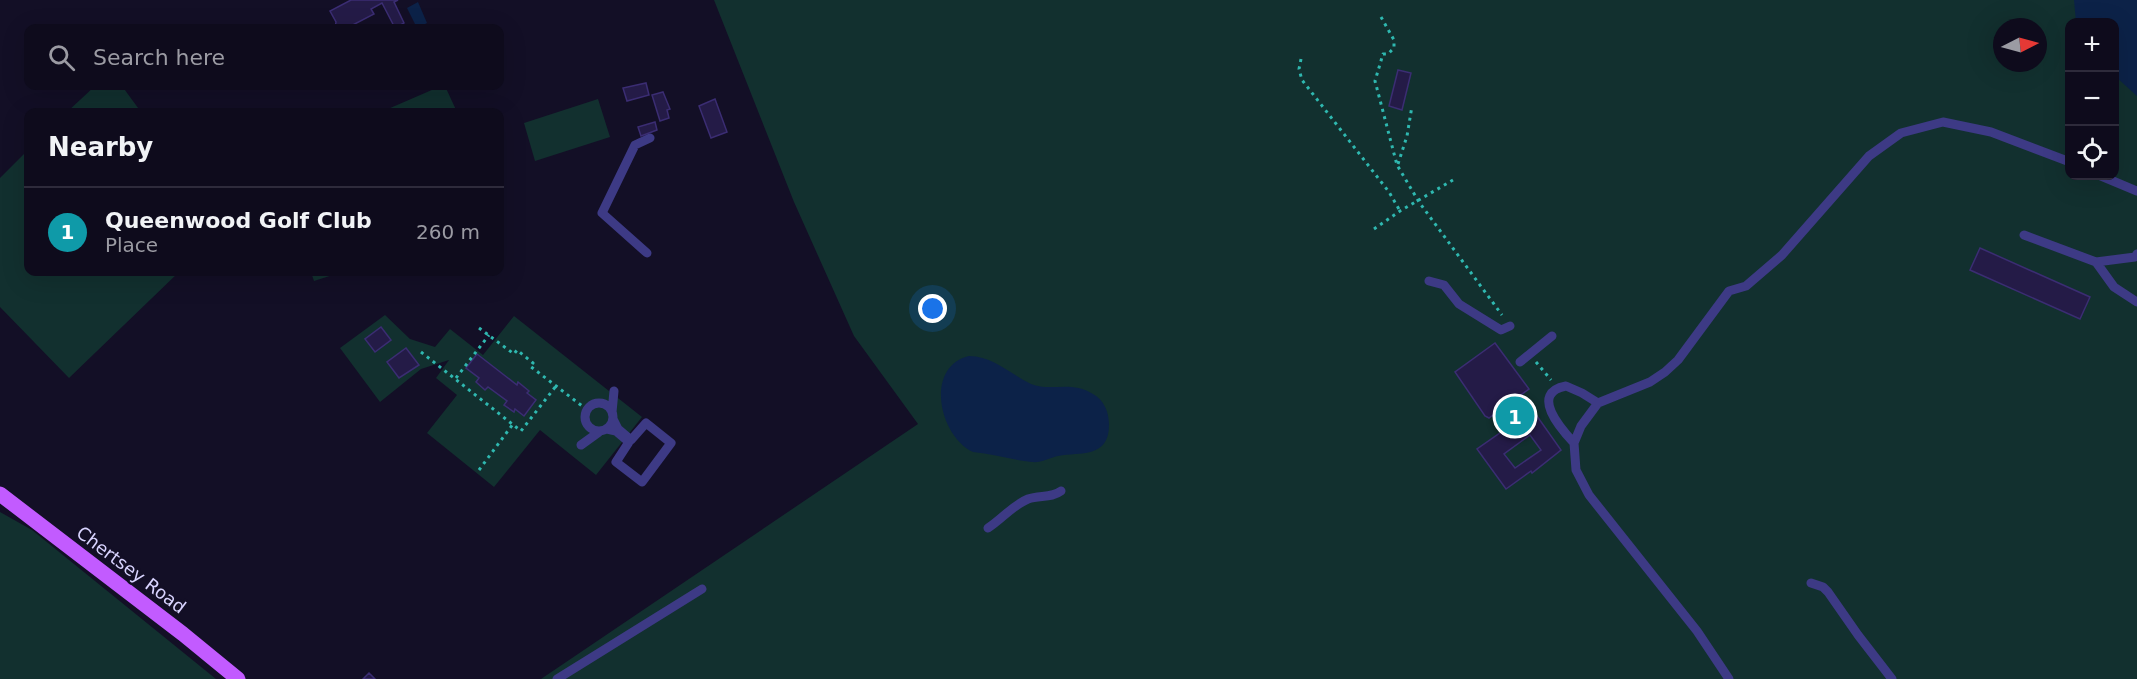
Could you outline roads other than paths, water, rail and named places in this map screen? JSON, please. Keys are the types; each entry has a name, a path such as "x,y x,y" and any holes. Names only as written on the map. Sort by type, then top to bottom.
{"main road":[{"name":"Chertsey Road","path":"0,494 238,679"}],"lane":[{"path":"1729,679 1697,631 1589,495 1576,470 1574,443 1581,426 1599,403 1650,382 1678,360 1729,291 1746,286 1782,255 1869,156 1901,133 1944,123 1991,132 2065,160"},
{"path":"648,253 602,213 635,146 650,138"},
{"path":"2111,180 2137,191"},
{"path":"2024,236 2096,262 2135,257 2137,254"},
{"path":"2096,262 2114,287 2137,302"},
{"path":"1428,281 1448,288 1459,304 1501,330 1510,326"},
{"path":"1520,362 1552,336"},
{"path":"1574,443 1551,414 1550,395 1558,388 1566,386 1599,403"},
{"path":"581,445 603,431 613,416 614,391"},
{"path":"601,403 608,406 613,416 618,429 631,440 646,423 671,443 642,483 616,462 629,442 616,431 595,432 587,426 584,418 586,409 593,404 601,403"},
{"path":"988,528 1019,504 1037,497 1056,495 1061,491"},
{"path":"1811,583 1823,587 1828,592 1892,679"},
{"path":"557,679 702,589"}],"water":[{"path":"2074,0 2137,0 2137,96 2119,80 2119,18 2076,18"},
{"path":"418,2 427,23 415,24 407,8"},
{"path":"969,356 994,362 1031,384 1077,388 1093,394 1103,403 1108,416 1108,436 1104,443 1092,451 1035,462 973,452 961,444 952,432 941,402 946,373 955,363"}],"place":[{"name":"Queenwood Golf Club","path":"1515,416"}]}
